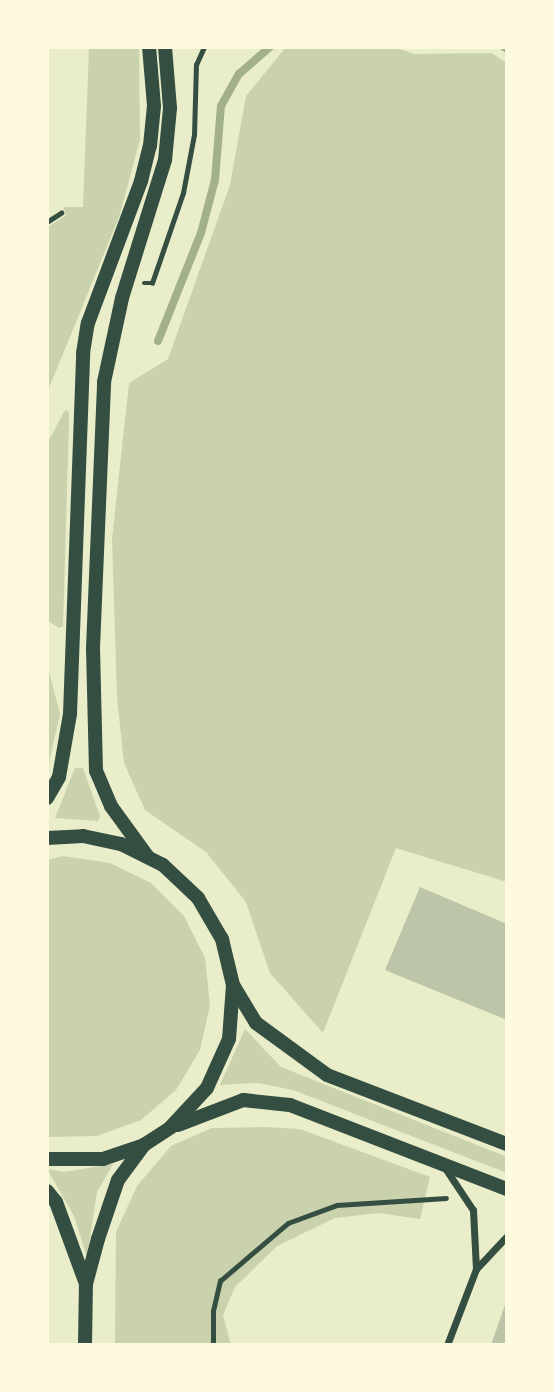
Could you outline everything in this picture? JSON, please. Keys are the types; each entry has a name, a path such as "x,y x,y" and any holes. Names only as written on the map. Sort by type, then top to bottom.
{"main road":[{"path":"47,798 59,776 70,714 83,353 88,323 141,181 150,146 154,106 149,47"},
{"path":"148,858 111,806 96,771 93,648 104,382 122,298 165,160 170,108 165,47"},
{"path":"47,838 83,836 121,844 148,858 198,898 222,939 233,985 229,1039 207,1088 170,1128"},
{"path":"233,985 256,1023 327,1075 507,1144"},
{"path":"47,1159 103,1159 144,1145 170,1128 243,1100 290,1105 507,1189"},
{"path":"85,1345 86,1284 118,1180 144,1145"},
{"path":"47,1191 56,1202 86,1284"}],"street":[{"path":"442,1164 473,1210 476,1269"},
{"path":"447,1345 476,1269 507,1236"}],"path":[{"path":"47,222 61,213"},
{"path":"213,1345 213,1311 220,1281 288,1223 337,1205 440,1197 451,1202"}],"green space":[{"path":"89,47 139,47 140,140 119,217 47,393 47,228 66,215 63,207 83,207"},
{"path":"286,47 394,47 414,54 491,53 507,63 507,882 396,848 323,1033 270,973 246,902 206,852 145,810 124,763 117,697 112,539 129,383 168,359 230,185 246,96"},
{"path":"65,410 69,412 69,424 63,626 59,628 47,620 47,444"},
{"path":"47,664 60,714 47,771"},
{"path":"75,768 83,768 100,816 98,821 55,818"},
{"path":"63,856 110,863 151,883 184,916 205,958 210,1005 200,1050 176,1090 141,1120 97,1136 47,1137 47,860"},
{"path":"245,1029 281,1067 507,1157 507,1173 293,1090 258,1083 220,1085"},
{"path":"212,1128 300,1129 430,1177 420,1219 379,1213 335,1218 277,1246 235,1287 223,1315 231,1345 115,1345 116,1232 137,1186 171,1146"},
{"path":"113,1164 97,1192 87,1257 74,1216 47,1169 64,1172"}],"building":[{"path":"420,887 507,924 507,1020 385,970"},
{"path":"506,1302 507,1345 491,1345"}],"waterway":[{"path":"158,341 201,233 215,180 221,106 239,74 270,47"}]}
